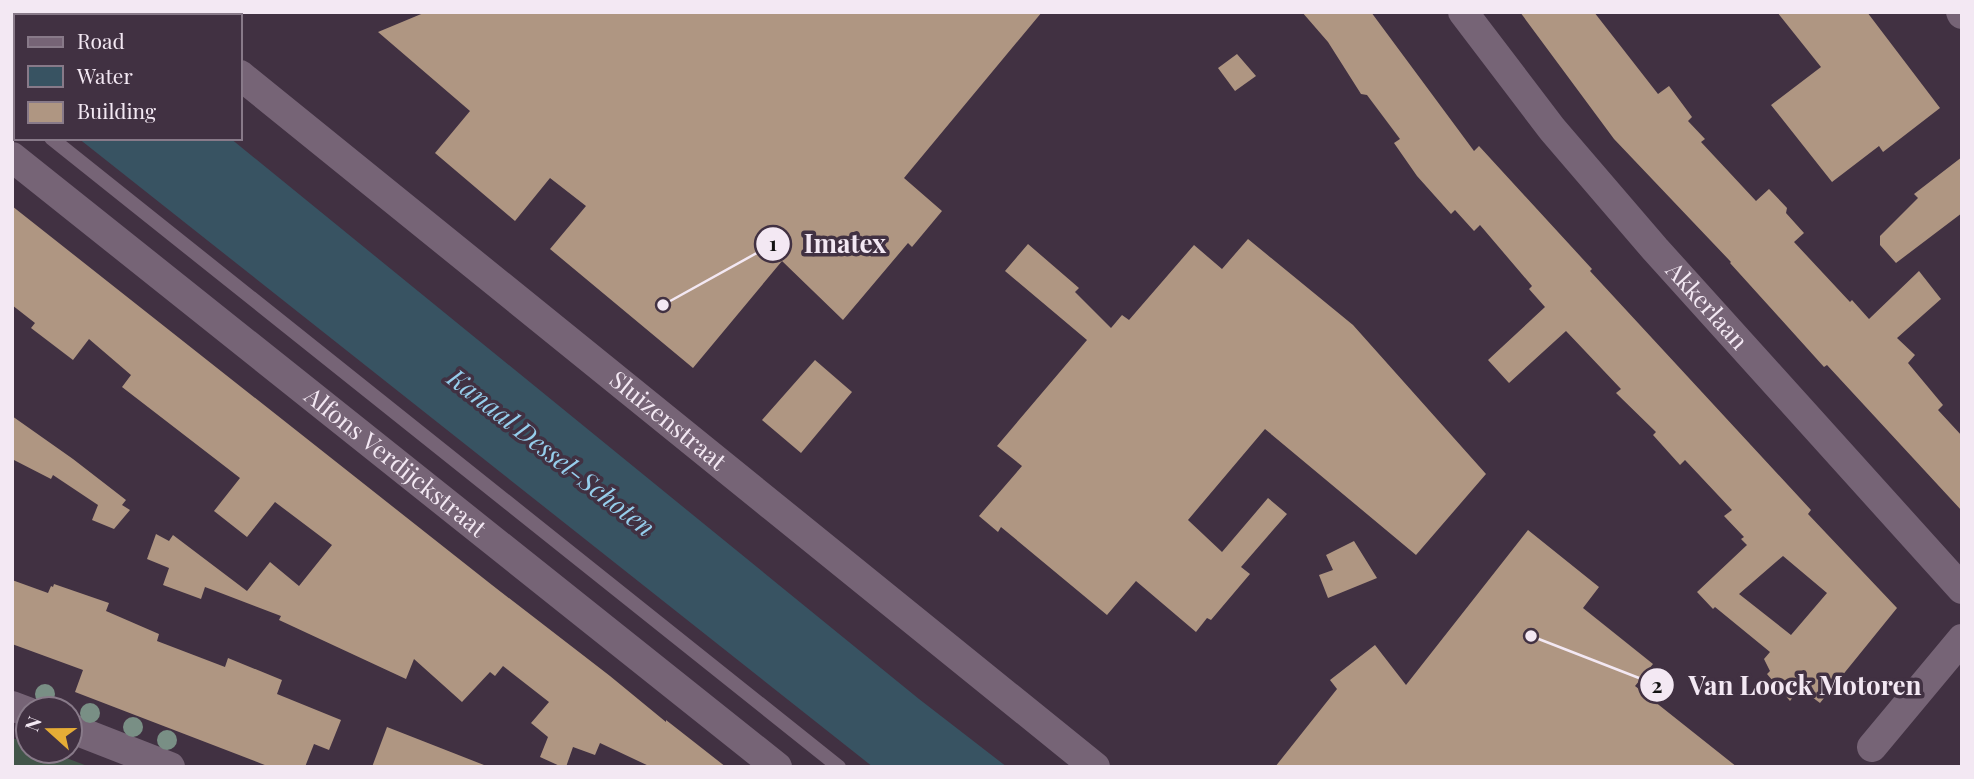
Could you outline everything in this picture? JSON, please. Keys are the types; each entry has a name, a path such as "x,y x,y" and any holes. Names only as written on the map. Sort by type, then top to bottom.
{"street":[{"name":"Akkerlaan","path":"1463,12 1552,129 1655,249 1962,589"},
{"name":"Sluizenstraat","path":"242,77 1095,767"},
{"name":"Alfons Verdijckstraat","path":"12,157 777,767"},
{"path":"1872,747 1962,639"},
{"path":"84,733 170,767"}],"lane":[{"path":"54,140 839,767"}],"green space":[{"path":"12,738 14,765 84,765 90,767 12,767"}],"water":[{"path":"12,12 76,12 78,14 14,14 14,88"},
{"name":"Kanaal Dessel-Schoten","path":"81,140 232,140 919,699 1007,767 873,767"}],"building":[{"path":"426,12 1042,12 904,178 942,211 912,247 908,243 843,320 782,261 693,368 550,249 586,206 550,178 515,221 435,153 470,111 378,32"},
{"path":"1302,12 1371,12 1474,151 1479,146 1592,269 1590,271 1811,510 1808,514 1897,608 1820,703 1800,688 1790,701 1767,674 1770,671 1764,659 1770,652 1715,607 1713,609 1697,592 1747,545 1741,539 1744,537 1724,516 1732,510 1685,460 1680,465 1653,435 1656,432 1616,393 1621,389 1566,331 1509,383 1488,360 1545,307 1529,289 1532,286 1480,225 1474,231 1455,210 1451,214 1417,176 1394,143 1400,139 1367,95 1361,94 1328,42","holes":["1783,556 1827,593 1791,635 1739,594"]},
{"path":"1520,12 1594,12 1658,94 1669,86 1692,117 1688,121 1705,139 1701,142 1756,201 1769,189 1787,208 1786,213 1804,233 1794,242 1869,319 1919,271 1941,299 1897,338 1915,355 1908,363 1943,405 1938,410 1962,436 1962,511 1827,365 1824,367 1731,262 1614,139"},
{"path":"1777,12 1867,12 1940,108 1883,152 1879,146 1832,182 1771,105 1821,67"},
{"path":"1237,54 1256,76 1235,91 1218,68"},
{"path":"1962,157 1962,213 1896,263 1880,245 1880,236 1918,198 1914,194"},
{"path":"12,206 726,767 651,767 600,743 595,755 573,747 566,767 562,767 540,757 548,737 531,723 549,702 503,666 495,676 490,672 462,702 414,659 406,679 279,620 281,616 205,587 201,599 163,585 169,568 147,559 156,534 169,541 173,535 247,591 270,562 299,586 332,545 275,502 247,537 214,511 240,478 122,387 131,375 89,339 73,360 31,328 35,323 12,305"},
{"path":"1248,239 1353,325 1486,474 1416,555 1265,429 1188,520 1222,552 1268,498 1287,514 1241,567 1250,574 1211,620 1207,618 1196,632 1136,581 1107,615 1001,527 998,532 979,516 1022,466 997,446 1087,340 1005,271 1028,244 1079,288 1075,292 1111,328 1122,315 1129,320 1194,245 1222,269"},
{"path":"815,360 852,392 801,453 762,420"},
{"path":"12,416 126,500 122,505 130,510 114,529 92,520 98,505 53,475 51,479 12,459"},
{"path":"1528,530 1599,587 1583,608 1653,664 1635,686 1737,767 1275,767 1337,689 1330,680 1375,645 1406,685"},
{"path":"1354,541 1377,578 1328,598 1319,575 1333,570 1326,555"},
{"path":"12,580 48,593 54,584 109,603 106,611 159,634 157,641 225,667 228,658 282,680 277,694 341,720 329,750 314,744 305,767 270,767 75,692 83,670 12,644"},
{"path":"387,727 484,765 484,767 372,767"}],"place":[{"name":"Imatex","path":"663,305"},
{"name":"Van Loock Motoren","path":"1531,636"}]}
